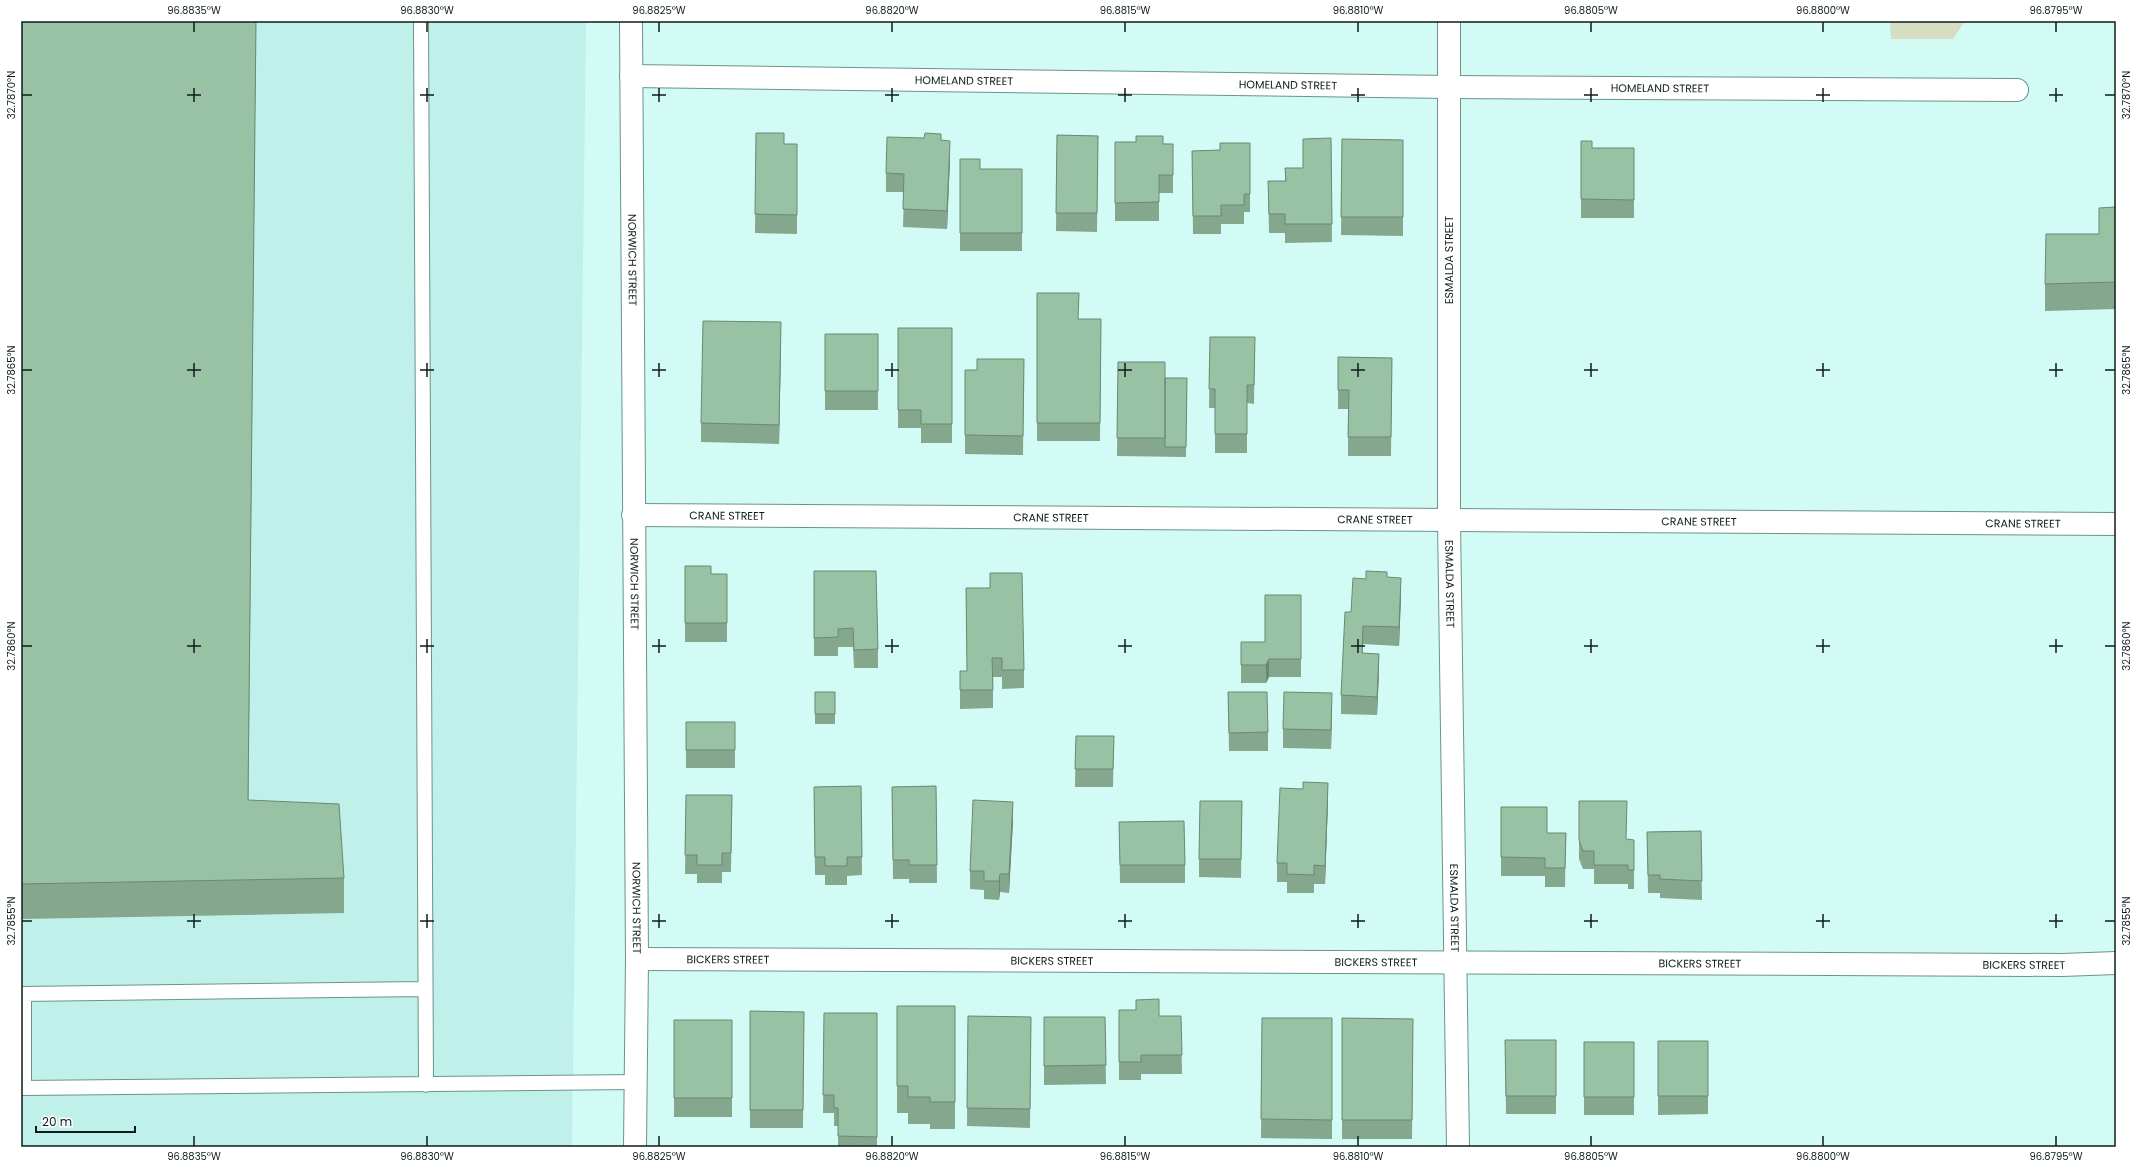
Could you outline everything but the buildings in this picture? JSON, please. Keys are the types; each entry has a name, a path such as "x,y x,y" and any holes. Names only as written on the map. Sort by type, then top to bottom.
{"street":[{"name":"NORWICH STREET","path":"631,21 637,959 635,1147"},
{"name":"ESMALDA STREET","path":"1449,21 1449,521 1458,1147"},
{"name":"HOMELAND STREET","path":"631,76 1449,87 2017,90"},
{"name":"CRANE STREET","path":"633,515 2116,524"},
{"name":"BICKERS STREET","path":"637,959 2062,966 2116,963"}],"lane":[{"path":"421,21 426,1085"},
{"path":"425,989 23,994 22,1088 636,1082"}],"shaded area":[{"path":"21,21 586,21 572,1147 21,1147"}],"green space":[{"path":"1890,21 1965,21 1953,39 1891,39"}]}
